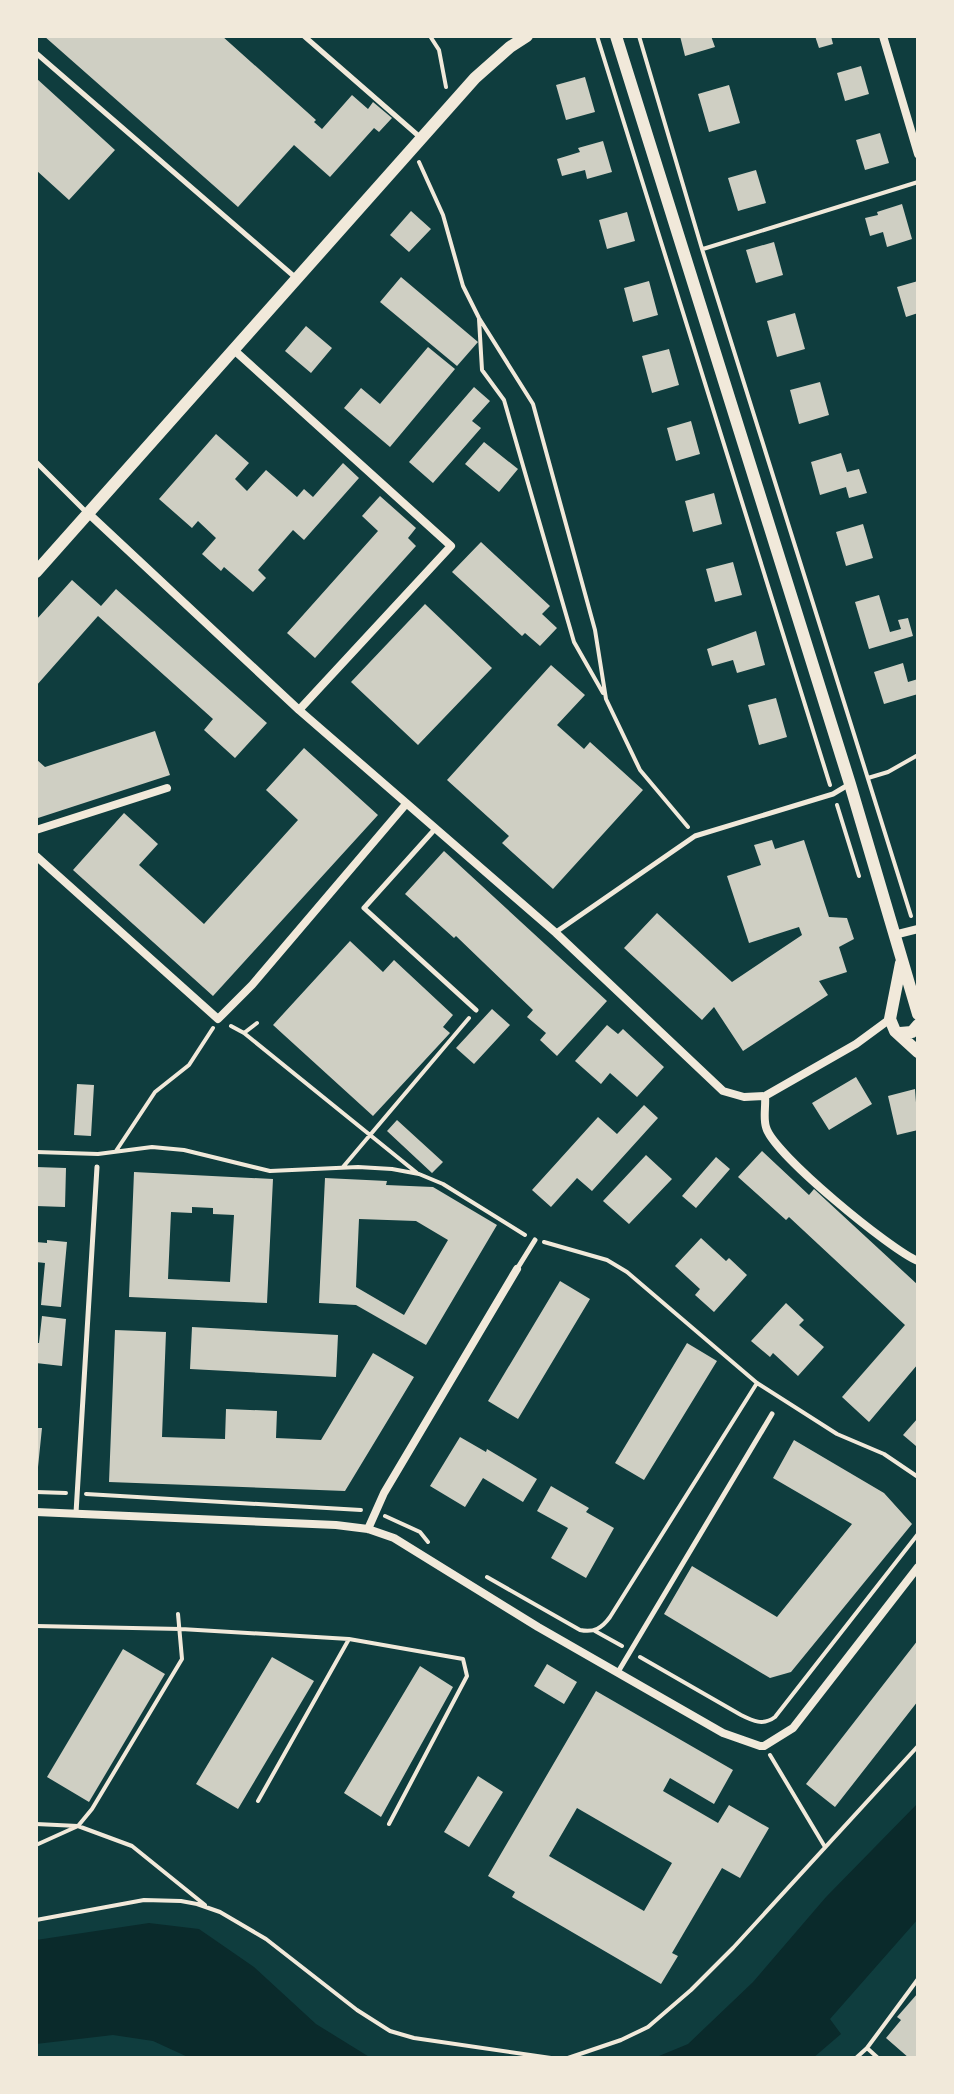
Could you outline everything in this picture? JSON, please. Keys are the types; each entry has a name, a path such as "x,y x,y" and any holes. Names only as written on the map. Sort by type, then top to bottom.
{"street":[{"path":"36,572 450,106 491,63 527,36"},
{"path":"616,36 850,784 918,1014"},
{"path":"883,36 918,154"},
{"path":"234,350 451,546 299,710"},
{"path":"88,513 299,710 556,933 723,1091 744,1097 765,1096 894,1024"},
{"path":"36,830 167,788"},
{"path":"36,856 218,1019 252,985 406,804"},
{"path":"894,935 917,930"},
{"path":"901,960 894,1024 918,1052"},
{"path":"894,1024 896,1008 906,1005 918,1014"},
{"path":"894,1024 912,1032 918,1025"},
{"path":"765,1096 766,1128 774,1141 842,1205 896,1248 918,1261"},
{"path":"368,1529 374,1513 517,1269"},
{"path":"36,1512 368,1529 394,1538 426,1556 538,1627 723,1733 750,1745 764,1746 793,1728 918,1567"}],"lane":[{"path":"304,36 417,144"},
{"path":"36,53 296,279"},
{"path":"36,462 88,513"},
{"path":"556,933 695,836 833,794 850,784"},
{"path":"435,829 364,908 476,1010"},
{"path":"76,1514 97,1167"},
{"path":"517,1269 535,1240"},
{"path":"618,1673 772,1414"}],"path":[{"path":"430,36 439,50 450,106"},
{"path":"597,36 860,881"},
{"path":"639,36 702,249 917,930"},
{"path":"417,144 443,215 463,286 479,318 533,404 595,630 606,699"},
{"path":"686,255 918,182"},
{"path":"479,318 482,370 504,400 574,642 640,770 695,836"},
{"path":"850,784 888,772 918,755"},
{"path":"342,1167 476,1010"},
{"path":"116,1151 155,1092 189,1065 218,1019 244,1033 419,1174"},
{"path":"244,1033 257,1023"},
{"path":"36,1152 98,1154 152,1147 184,1150 270,1171 369,1167 419,1174 443,1184 535,1240 607,1260 627,1272 757,1383 837,1434 884,1454 918,1477"},
{"path":"594,1630 610,1617 757,1383"},
{"path":"36,1492 337,1507 374,1513 420,1532 431,1545"},
{"path":"485,1576 580,1630 594,1630 741,1715 753,1721 769,1722 918,1534"},
{"path":"36,1845 78,1826 92,1809 182,1659 178,1614"},
{"path":"36,1626 181,1629 349,1639 463,1659 467,1676 389,1824"},
{"path":"258,1801 349,1639"},
{"path":"764,1746 825,1847"},
{"path":"568,2058 648,2027 691,1990 918,1746"},
{"path":"36,1824 78,1826 132,1846 209,1908 266,1939 357,2010 390,2031 414,2038 551,2058"},
{"path":"36,1920 144,1900 181,1901 209,1908"},
{"path":"856,2058 867,2048 918,1979"},
{"path":"867,2048 878,2058"}],"water":[{"path":"918,1803 918,1919 830,2019 841,2034 813,2058 654,2058 688,2044 753,1982 826,1897"},
{"path":"149,1923 199,1929 254,1967 316,2024 371,2058 190,2058 153,2041 113,2035 36,2044 36,1940"}],"building":[{"path":"44,36 222,36 316,120 314,122 322,129 352,95 368,109 373,102 392,118 379,132 374,128 330,177 294,145 238,207"},
{"path":"680,36 711,36 715,47 685,56"},
{"path":"815,36 831,36 833,44 819,48"},
{"path":"861,66 869,94 845,101 837,73"},
{"path":"585,77 595,112 566,120 556,85"},
{"path":"36,78 115,150 69,200 36,170"},
{"path":"729,85 740,123 709,132 698,94"},
{"path":"880,133 889,163 865,170 856,140"},
{"path":"603,141 612,172 587,179 585,170 562,176 557,159 580,152 578,148"},
{"path":"756,170 766,203 738,211 728,178"},
{"path":"902,204 912,239 887,247 883,232 870,236 865,218"},
{"path":"411,211 431,229 409,252 390,235"},
{"path":"627,212 635,241 607,249 599,220"},
{"path":"774,242 783,275 756,283 746,250"},
{"path":"401,277 478,342 457,366 380,302"},
{"path":"649,281 658,315 633,322 624,288"},
{"path":"918,281 918,313 906,317 897,287"},
{"path":"795,313 805,349 777,357 767,321"},
{"path":"306,326 332,348 311,373 285,351"},
{"path":"428,347 455,369 390,447 344,408 361,388 380,404"},
{"path":"669,349 679,385 652,393 642,356"},
{"path":"820,382 829,415 799,424 790,390"},
{"path":"474,387 490,401 472,421 481,428 433,483 409,462"},
{"path":"691,421 700,454 676,461 667,428"},
{"path":"216,434 249,463 235,479 247,491 266,470 297,497 304,489 313,497 343,463 359,478 304,540 293,530 258,570 266,578 253,592 224,567 221,571 202,554 216,538 198,521 192,528 159,499"},
{"path":"484,442 518,469 499,492 465,464"},
{"path":"841,453 847,472 859,469 867,493 849,498 846,487 820,495 811,462"},
{"path":"714,493 722,524 693,532 685,501"},
{"path":"380,496 416,528 408,538 416,546 315,658 287,633 378,531 362,516"},
{"path":"863,524 873,558 846,566 836,532"},
{"path":"481,542 550,606 542,614 557,628 540,646 525,633 522,636 452,572"},
{"path":"733,562 742,595 715,602 706,569"},
{"path":"72,580 101,606 116,589 267,723 235,758 204,730 213,719 98,616 36,686 36,620"},
{"path":"879,595 890,632 901,629 898,620 908,618 913,636 869,649 855,602"},
{"path":"425,604 492,668 418,745 351,682"},
{"path":"756,631 765,665 737,673 733,660 712,666 707,649"},
{"path":"903,663 908,682 918,679 918,694 884,704 874,672"},
{"path":"551,665 585,695 557,725 584,749 590,742 643,790 553,889 502,843 509,836 447,780"},
{"path":"776,698 787,737 759,745 748,705"},
{"path":"155,731 170,775 38,818 36,816 36,759 45,767"},
{"path":"304,748 378,815 213,996 73,870 124,813 158,844 139,865 204,924 298,820 266,790"},
{"path":"772,840 775,849 804,840 829,917 847,918 854,939 839,947 847,972 819,981 828,995 743,1051 714,1007 702,1020 624,948 657,913 732,982 802,935 799,927 749,943 727,876 761,865 754,845"},
{"path":"444,851 607,1001 557,1056 540,1040 546,1033 527,1017 533,1010 456,936 454,938 405,894"},
{"path":"350,941 383,972 394,960 453,1015 443,1027 450,1033 373,1116 273,1025"},
{"path":"492,1009 510,1025 474,1064 456,1048"},
{"path":"607,1025 618,1034 623,1029 664,1067 637,1097 610,1073 601,1084 575,1061"},
{"path":"856,1077 872,1104 829,1130 812,1103"},
{"path":"77,1084 94,1085 91,1136 74,1135"},
{"path":"915,1089 918,1130 897,1135 888,1096"},
{"path":"644,1105 658,1118 592,1191 577,1178 551,1207 532,1190 598,1117 617,1134"},
{"path":"397,1120 443,1162 432,1173 387,1131"},
{"path":"762,1151 809,1195 814,1189 918,1285 918,1364 869,1422 842,1397 905,1325 789,1217 786,1220 738,1177"},
{"path":"646,1155 672,1179 629,1224 603,1201"},
{"path":"716,1157 730,1169 696,1208 682,1196"},
{"path":"36,1167 66,1168 65,1207 36,1206"},
{"path":"134,1172 273,1179 267,1303 129,1297","holes":["192,1207 213,1208 213,1214 234,1215 230,1282 168,1279 171,1212 192,1213"]},
{"path":"325,1178 433,1187 497,1225 426,1345 356,1305 319,1303","holes":["359,1219 416,1221 448,1240 404,1315 356,1287"]},
{"path":"701,1238 747,1275 714,1312 695,1295 700,1289 675,1266"},
{"path":"47,1240 67,1242 61,1307 41,1305 45,1263 36,1262 36,1242 47,1243"},
{"path":"560,1281 590,1299 518,1419 488,1401"},
{"path":"786,1303 804,1320 799,1325 824,1347 798,1376 773,1353 770,1357 751,1341"},
{"path":"42,1316 66,1319 62,1366 36,1363 36,1343 39,1343"},
{"path":"192,1327 338,1335 336,1377 190,1369"},
{"path":"115,1330 166,1332 162,1437 225,1439 226,1409 277,1411 276,1438 321,1440 373,1353 414,1377 345,1491 109,1482"},
{"path":"687,1343 717,1361 644,1480 615,1463"},
{"path":"918,1418 918,1444 916,1446 903,1435"},
{"path":"36,1428 42,1428 38,1467 36,1467"},
{"path":"460,1437 537,1479 523,1502 483,1478 465,1507 430,1486"},
{"path":"794,1440 884,1493 912,1524 791,1672 770,1678 664,1614 692,1566 777,1617 852,1524 773,1478"},
{"path":"551,1486 589,1508 586,1512 614,1528 586,1578 551,1558 568,1528 537,1511"},
{"path":"918,1640 918,1701 835,1807 806,1784"},
{"path":"123,1649 165,1674 89,1802 47,1777"},
{"path":"272,1657 314,1681 238,1809 196,1784"},
{"path":"547,1664 577,1682 564,1704 534,1686"},
{"path":"420,1666 453,1687 381,1817 344,1793"},
{"path":"596,1691 733,1770 714,1804 670,1778 663,1791 718,1823 729,1805 769,1828 740,1878 722,1868 672,1953 678,1956 661,1984 512,1897 515,1892 488,1876","holes":["577,1808 672,1863 644,1911 549,1856"]},
{"path":"478,1776 503,1792 469,1847 444,1832"},
{"path":"918,1993 918,2058 909,2058 886,2038 901,2020 897,2017"}]}
